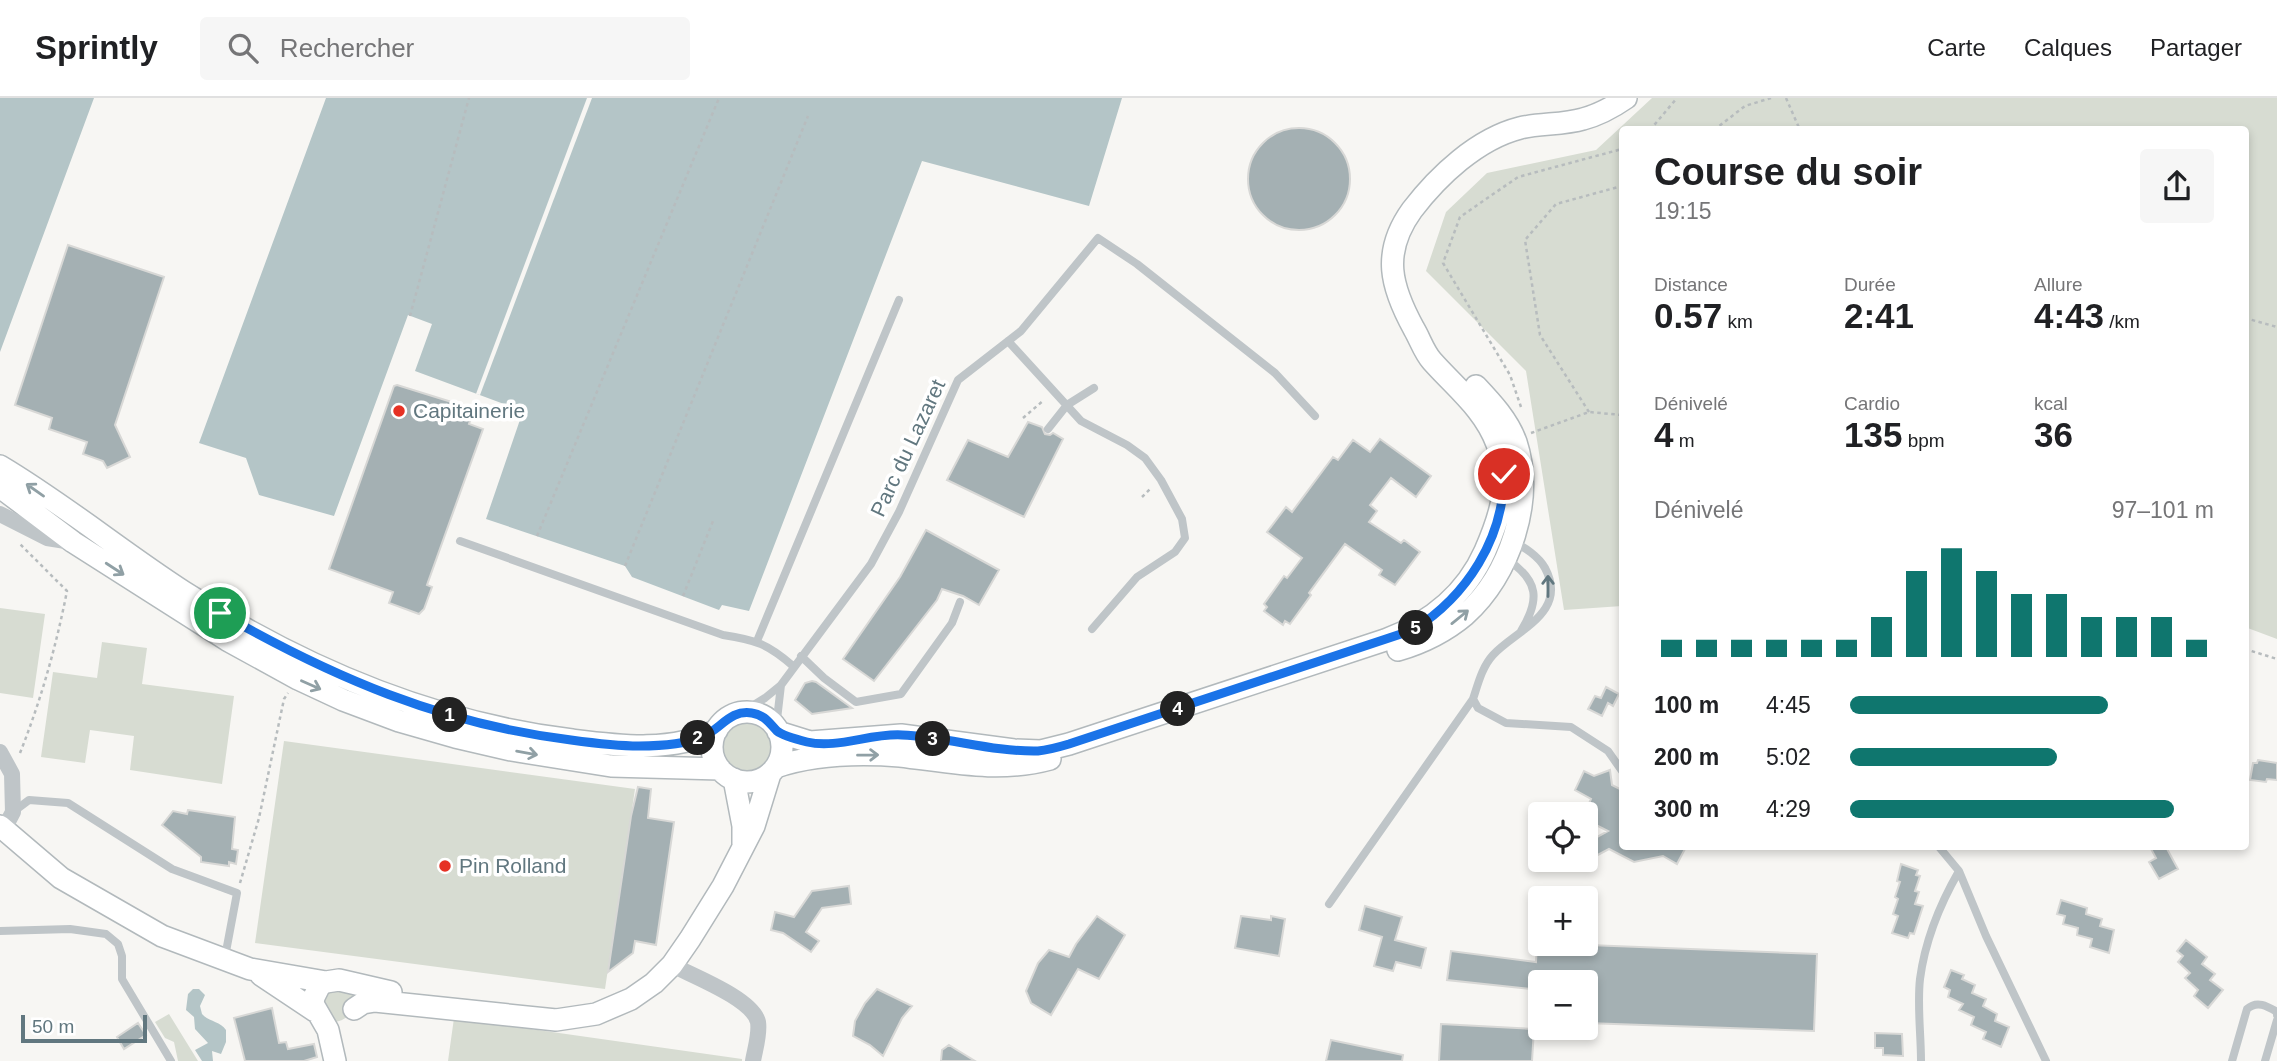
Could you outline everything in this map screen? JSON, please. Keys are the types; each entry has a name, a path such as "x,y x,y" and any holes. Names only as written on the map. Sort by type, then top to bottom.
{"main road":[{"path":"743,844 743,826 727,774 714,759 712,749 717,730 723,722 741,713 761,716 777,730 810,743 901,735 1041,751 1413,630 1435,616 1452,600 1483,556 1501,508 1504,474 1498,445 1480,411 1430,358 1399,302 1392,259 1397,239 1411,212 1436,183 1463,158 1495,136 1521,128 1582,120 1611,108 1626,98"},
{"path":"0,487 73,542 227,640 298,679 399,721 455,737 511,750 611,766 727,774 752,782 773,770 808,759 870,754 982,767 1014,767 1074,753 1300,679 1405,648 1427,639 1466,614 1494,578 1506,547 1523,495 1522,465 1515,440 1503,416 1477,387 1415,330"},
{"path":"0,466 185,593 266,640 368,688 460,718 509,730 587,742 638,746 668,745 701,738 717,730"},
{"path":"250,969 333,1022 351,1014 363,1003 375,1000 556,1020 596,1014 631,999 672,965 723,886 754,826 782,747 777,730"},
{"path":"6,822 61,878 162,936 250,969 336,982 482,1011"},
{"path":"336,982 354,993 356,999 334,1054 328,1030 318,1014 314,997 320,985 336,982"}],"street":[{"path":"0,513 47,538 73,542"},
{"path":"0,752 12,774 6,822"},
{"path":"672,965 731,995 752,1010 758,1022 753,1061"}],"lane":[{"name":"Parc du Lazaret","path":"741,713 781,685 871,564 911,488 958,380 1021,331 1098,238 1137,264 1275,373 1315,416"},
{"path":"757,641 899,300"},
{"path":"1008,341 1081,421 1127,445 1145,458 1161,480 1182,519 1185,538 1175,552 1137,577 1093,629"},
{"path":"1048,429 1067,405 1094,388"},
{"path":"1504,474 1508,490 1506,547 1533,588 1533,610 1518,636"},
{"path":"460,541 723,635 757,641 781,655 793,667"},
{"path":"1329,904 1473,699 1494,653 1533,624 1545,609 1551,587 1549,575 1542,563 1527,550 1506,547 1483,556"},
{"path":"801,656 824,678 856,702 901,694 952,623 960,602"},
{"name":"Parc du Lazaret","path":"777,730 781,685"},
{"path":"1473,699 1478,708 1506,723 1571,727 1608,751 1619,767"},
{"path":"6,822 29,800 68,803 172,869 237,893 225,960"},
{"path":"1942,850 1959,871 1991,948 2046,1061"},
{"path":"1921,1061 1920,981 1923,960 1944,897 1959,871"},
{"path":"0,931 70,929 106,934 118,944 122,956 122,979 171,1061"},
{"path":"2232,1061 2248,1009 2252,1004 2260,1004 2277,1012 2265,1061"}],"path":[{"path":"410,316 469,98"},
{"path":"537,536 719,98"},
{"path":"1653,126 1677,98"},
{"path":"1719,126 1745,106 1771,98"},
{"path":"1786,98 1798,126"},
{"path":"625,566 807,116"},
{"path":"1522,410 1510,375 1443,264 1460,217 1518,177 1619,150"},
{"path":"1589,412 1539,335 1525,240 1556,204 1619,187"},
{"path":"2249,319 2277,327"},
{"path":"1515,440 1589,412 1619,415"},
{"path":"683,596 713,521"},
{"path":"12,774 36,712 54,654 67,591 14,538"},
{"path":"2249,650 2277,659"},
{"path":"237,893 259,818 284,699 298,679"}],"shaded area":[{"path":"0,98 94,98 0,352"},
{"path":"326,98 1122,98 1089,206 922,161 749,611 722,605 719,610 632,577 625,566 486,519 523,411 415,371 432,324 408,315 334,516 259,495 246,458 199,443"},
{"path":"1652,98 2277,98 2277,639 2249,628 2249,126 1622,126"},
{"path":"1619,129 1619,606 1564,610 1526,371 1426,271 1446,212 1487,173 1596,150"},
{"path":"0,608 45,614 33,698 0,693"},
{"path":"102,642 147,648 142,684 234,696 222,784 130,770 134,736 90,730 85,763 41,757 53,672 97,678"},
{"path":"741,713 767,720 777,732 781,748 780,758 768,771 755,780 743,782 714,759 713,751 718,730 727,720"},
{"name":"Pin Rolland","path":"284,741 635,789 605,989 255,943"},
{"path":"320,985 354,993 355,1004 348,1016 333,1022 314,997"},
{"path":"193,989 199,989 205,995 200,1006 202,1014 226,1030 226,1042 221,1054 212,1051 213,1061 202,1061 195,1050 208,1043 195,1029 194,1017 186,1010 188,994"},
{"path":"169,1014 198,1061 178,1061 174,1042 165,1038 155,1022"},
{"path":"454,1018 742,1059 742,1061 448,1061"}],"pier":[{"path":"587,98 592,98 480,395 476,394"}],"building":[{"path":"1299,128 1319,132 1335,143 1346,159 1350,179 1346,199 1335,215 1319,226 1299,230 1279,226 1263,215 1252,199 1248,179 1252,159 1263,143 1279,132"},
{"path":"68,245 164,277 115,425 130,457 107,468 103,461 83,454 87,442 49,429 52,418 15,405"},
{"path":"394,386 474,409 469,424 483,429 427,585 432,587 424,609 419,614 389,603 393,592 329,569"},
{"path":"1028,422 1042,427 1045,434 1053,433 1063,439 1024,517 947,480 968,440 1008,457"},
{"path":"1380,439 1431,476 1416,497 1391,478 1370,505 1377,511 1369,522 1401,543 1404,540 1420,552 1395,585 1379,575 1382,570 1345,544 1290,624 1285,621 1283,625 1264,611 1267,607 1264,604 1284,576 1287,578 1302,558 1267,532 1286,507 1292,512 1333,457 1338,460 1353,440 1370,452"},
{"path":"926,530 999,570 979,605 942,589 937,600 874,681 843,659 900,577"},
{"path":"812,681 852,708 812,714 795,700 805,683"},
{"path":"1606,687 1619,694 1613,706 1608,703 1602,716 1588,709 1595,696 1601,698"},
{"path":"2258,760 2277,763 2277,780 2250,780 2253,763"},
{"path":"1610,770 1612,785 1619,788 1619,850 1684,850 1677,864 1663,856 1634,862 1609,849 1598,855 1598,836 1608,831 1598,826 1598,802 1590,802 1591,799 1575,790 1584,771 1594,776"},
{"path":"638,787 651,789 648,818 674,822 656,945 635,941 633,953 608,972 631,816"},
{"path":"188,810 235,817 232,849 238,850 236,864 229,862 229,866 201,862 201,857 162,825 173,811 187,814"},
{"path":"2152,850 2168,850 2178,869 2159,879 2149,862 2156,858"},
{"path":"1901,864 1918,870 1916,875 1920,876 1915,891 1919,892 1915,904 1923,906 1914,934 1910,933 1908,938 1892,933 1898,916 1893,914 1898,899 1895,897 1900,882 1897,881"},
{"path":"849,886 851,904 822,908 806,932 819,941 811,952 783,933 771,930 775,912 794,917 812,891"},
{"path":"2061,900 2087,908 2086,914 2102,919 2100,926 2114,930 2109,953 2090,947 2092,939 2077,935 2078,928 2063,924 2065,916 2057,914"},
{"path":"1365,906 1402,917 1395,940 1426,948 1421,968 1396,962 1393,971 1374,966 1382,937 1359,930"},
{"path":"1097,916 1125,935 1099,979 1078,969 1051,1015 1031,1003 1026,991 1038,963 1049,950 1069,957"},
{"path":"1241,916 1285,919 1279,956 1235,948"},
{"path":"2186,940 2207,957 2202,964 2215,974 2210,980 2223,990 2208,1008 2194,996 2198,990 2185,978 2190,973 2178,962 2183,956 2177,951"},
{"path":"1598,945 1817,954 1814,1031 1598,1023 1598,970 1528,970 1528,989 1447,980 1451,951 1536,962 1536,956 1598,956"},
{"path":"1951,970 1964,975 1962,979 1975,985 1972,993 1986,999 1983,1006 1997,1014 1995,1021 2009,1027 2001,1047 1983,1039 1986,1032 1971,1025 1974,1017 1959,1010 1963,1004 1948,997 1950,990 1944,987"},
{"path":"877,989 912,1006 902,1018 883,1056 853,1036 855,1021"},
{"path":"272,1008 279,1043 286,1042 288,1049 314,1044 317,1057 304,1061 245,1061 234,1018"},
{"path":"138,1023 146,1035 124,1049 117,1037"},
{"path":"1441,1024 1528,1029 1528,1040 1533,1040 1532,1061 1439,1061"},
{"path":"1875,1033 1902,1034 1903,1056 1883,1055 1883,1048 1875,1048"},
{"path":"1331,1040 1403,1055 1402,1061 1326,1061"},
{"path":"949,1045 975,1061 941,1061 942,1050"}],"place":[{"name":"Capitainerie","path":"399,411"},
{"name":"Pin Rolland","path":"445,866"}],"route":[{"path":"220,613 266,640 368,688 460,718 551,738 599,744 668,745 701,738 717,730 732,716 751,713 770,721 778,732 810,743 901,735 986,747 1041,751 1413,630 1435,616 1452,600 1483,556 1501,508 1504,474"}]}
